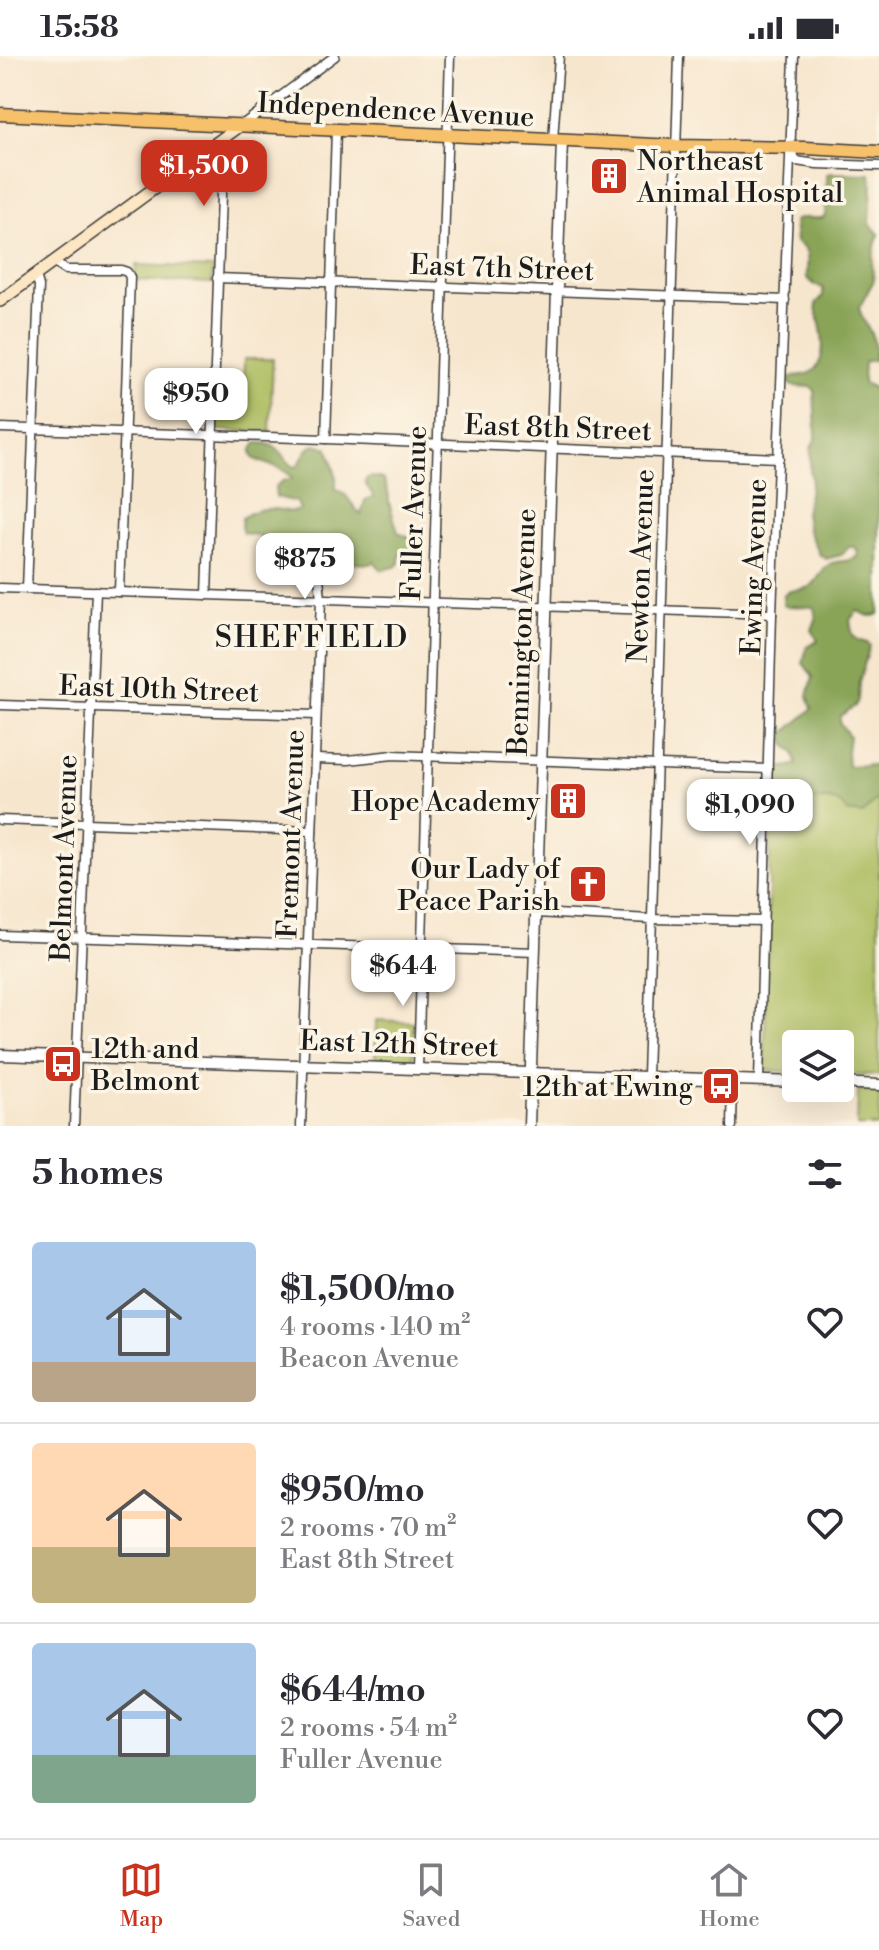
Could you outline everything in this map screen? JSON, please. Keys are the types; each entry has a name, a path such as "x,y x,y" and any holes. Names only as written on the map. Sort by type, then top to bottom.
{"main road":[{"name":"Independence Avenue","path":"0,114 676,146 879,152"},
{"path":"0,301 241,125"}],"street":[{"path":"241,125 335,56"},
{"name":"Fuller Avenue","path":"418,1068 450,56"},
{"name":"Bennington Avenue","path":"529,1126 557,291 559,56"},
{"name":"Newton Avenue","path":"647,1076 679,56"},
{"name":"Ewing Avenue","path":"759,1081 772,614 794,56"},
{"path":"326,439 336,130"},
{"path":"207,595 223,138"},
{"name":"Independence Avenue","path":"790,148 796,161 879,166"},
{"path":"54,263 66,270 121,270 130,277 119,592"},
{"path":"27,589 39,286 36,275"},
{"name":"East 7th Street","path":"217,278 785,300"},
{"name":"East 8th Street","path":"0,428 779,458"},
{"name":"Fremont Avenue","path":"301,1126 321,599 316,544"},
{"path":"0,588 772,614"},
{"name":"Belmont Avenue","path":"74,1126 96,591"},
{"name":"East 10th Street","path":"0,705 316,715"},
{"path":"315,759 348,760 382,755 768,769"},
{"path":"0,820 312,831"},
{"path":"536,913 764,921"},
{"path":"0,935 535,952"},
{"name":"East 12th Street","path":"0,1055 782,1082"},
{"path":"732,1126 733,1079"},
{"path":"854,1084 879,1085"}],"green space":[{"path":"827,174 870,174 870,224 879,234 873,257 874,280 859,308 873,337 875,351 874,360 864,362 863,383 873,387 879,402 879,614 870,616 857,611 850,620 854,636 870,646 859,682 858,700 855,706 840,716 840,723 849,736 848,766 870,765 879,768 879,797 863,814 847,812 835,802 808,800 796,794 773,795 768,791 773,769 797,764 783,736 812,708 808,696 813,677 803,663 807,647 818,641 812,630 816,619 814,607 785,606 784,594 809,587 828,565 853,559 858,551 849,547 841,555 826,559 820,555 808,531 805,513 812,479 811,449 816,436 814,390 789,383 790,377 808,374 815,369 823,344 816,304 823,296 823,288 807,278 807,254 796,242 794,221 825,215"},
{"path":"136,265 213,268 212,283 135,280"},
{"path":"244,359 273,359 270,432 219,430 216,427 217,390 243,390"},
{"path":"256,443 275,447 294,467 312,446 328,448 336,476 336,490 347,497 361,515 365,500 374,497 365,483 366,479 375,477 384,480 398,532 411,537 416,543 415,552 400,555 399,564 381,570 374,561 371,564 354,563 345,550 327,542 300,544 243,533 242,518 251,513 266,509 300,510 297,502 276,497 275,487 293,478 253,457 252,449"},
{"path":"772,776 879,776 879,1075 854,1074 854,1030 782,1030 782,1071 764,1070"},
{"path":"376,1020 414,1022 413,1059 375,1058"},
{"path":"858,1090 879,1091 879,1126 857,1126"}],"place":[{"name":"Northeast Animal Hospital","path":"609,176"},
{"name":"Hope Academy","path":"568,801"},
{"name":"Our Lady of Peace Parish","path":"588,884"},
{"name":"12th and Belmont","path":"63,1064"},
{"name":"12th at Ewing","path":"721,1086"}],"district":[{"name":"SHEFFIELD","path":"312,637"}]}
